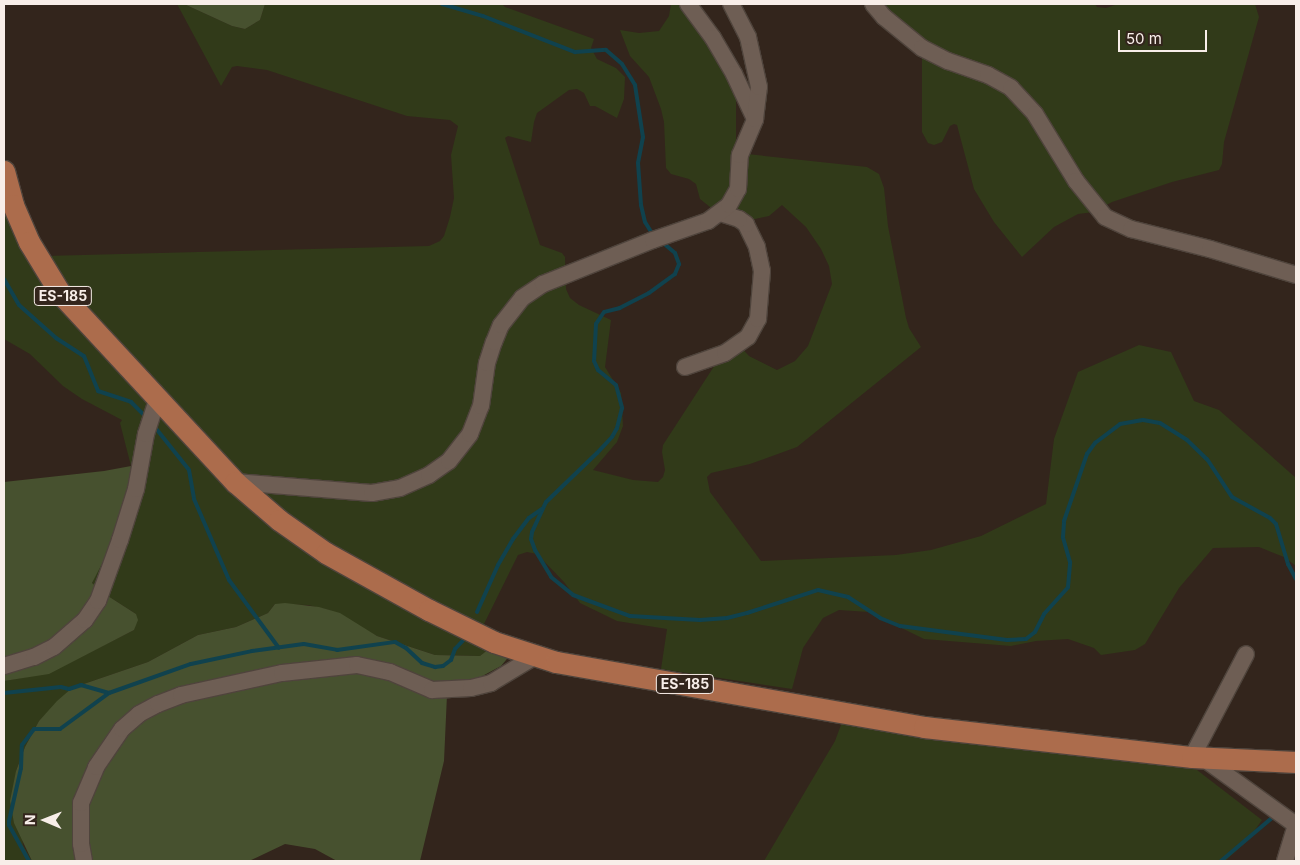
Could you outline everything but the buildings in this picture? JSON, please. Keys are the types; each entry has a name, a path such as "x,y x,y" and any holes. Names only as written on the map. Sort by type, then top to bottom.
{"main road":[{"name":"ES-185","path":"4,171 20,224 49,277 73,308 158,397 235,482 279,520 326,553 429,610 494,642 534,657 924,727 1198,757 1296,762"}],"street":[{"path":"688,4 713,38 734,74 755,118"},
{"path":"235,482 372,493 400,488 429,475 449,461 470,434 481,406 487,362 494,342 501,325 522,298 543,284 656,239 692,228 720,213 735,198 738,189 740,155 755,118 759,87 753,52 748,37 731,4"},
{"path":"874,4 889,22 922,48 948,61 988,75 1011,88 1035,114 1076,181 1105,217 1132,229 1210,249 1296,275"},
{"path":"685,367 726,353 748,337 758,319 762,271 757,247 746,224 739,219 720,213"},
{"path":"4,666 34,657 54,647 85,620 98,601 136,489 146,434 158,397"},
{"path":"1246,654 1198,757 1296,825 1284,861"},
{"path":"84,861 80,836 82,803 96,767 122,729 139,714 158,704 189,693 282,673 357,665 390,672 432,690 471,688 491,683 534,657"}],"green space":[{"path":"177,4 184,4 232,26 245,29 260,20 265,4 502,4 505,7 594,39 591,48 597,59 616,68 625,77 624,99 617,118 595,106 590,106 584,93 577,89 569,90 537,113 531,142 508,136 505,138 540,245 562,253 565,257 566,289 570,298 579,305 611,320 605,367 621,393 623,426 617,442 593,470 633,480 658,482 663,477 665,470 662,452 663,445 722,354 738,344 749,356 777,370 795,361 808,346 832,284 829,266 821,249 806,227 782,205 769,216 740,221 720,215 700,199 696,184 689,179 671,174 666,168 664,122 661,109 649,77 630,56 620,30 639,33 659,31 669,16 671,4 687,4 728,70 736,99 736,145 747,154 867,167 879,174 884,188 888,226 906,318 909,328 921,347 797,447 750,464 711,473 707,477 710,492 761,561 896,555 931,550 981,536 1046,504 1054,439 1078,372 1139,345 1171,352 1194,401 1219,410 1296,478 1296,566 1284,557 1259,547 1213,548 1179,588 1145,644 1135,650 1101,655 1094,648 1068,639 1036,641 1011,646 924,639 869,612 839,610 823,618 803,648 792,689 661,669 667,629 617,621 580,603 564,582 537,554 527,552 518,555 483,626 354,562 260,497 69,291 45,256 429,246 440,241 444,236 450,217 454,198 451,155 458,126 450,120 407,116 267,70 232,67 221,86"},
{"path":"184,4 265,4 260,20 245,29 232,26"},
{"path":"874,4 1095,4 1097,7 1106,8 1118,4 1255,4 1259,17 1224,142 1222,164 1219,170 1172,182 1112,202 1094,212 1078,214 1054,227 1022,257 994,222 974,189 957,125 950,126 942,142 934,145 928,143 922,132 922,59 920,48"},
{"path":"4,204 64,310 76,326 231,493 252,511 330,566 490,648 480,656 435,655 377,636 329,610 308,605 275,604 268,613 236,627 198,635 148,662 72,688 39,721 25,747 16,771 23,845 32,861 4,861 4,681 49,673 134,630 136,614 92,583 127,499 131,466 120,423 122,420 82,399 63,386 30,354 4,339"},
{"path":"131,466 127,499 109,550 92,583 136,614 138,620 134,630 49,674 4,681 4,482 104,471"},
{"path":"285,603 319,607 340,613 377,636 435,655 480,656 490,648 511,654 501,666 447,695 444,761 420,861 337,861 315,849 285,844 249,861 32,861 14,823 10,801 16,771 25,747 39,721 57,701 72,688 148,662 198,635 236,627 268,613 275,604"},
{"path":"845,714 1157,756 1197,770 1262,820 1247,841 1225,861 764,861 835,741"}],"waterway":[{"path":"442,4 483,16 575,52 606,50 622,64 635,85 643,137 638,163 641,205 645,222 653,235"},
{"path":"662,242 675,253 679,264 675,274 649,293 620,308 604,312 596,324 594,361 598,370 616,385 622,408 617,428 612,437 597,453 546,502 532,532 531,539 535,550 551,577 573,595 630,616 700,620 727,618 747,613 818,590 848,597 880,618 900,626 1007,640 1026,639 1035,632 1044,614 1068,587 1070,562 1063,537 1064,521 1087,454 1095,443 1120,424 1143,420 1160,423 1187,440 1207,459 1232,497 1270,518 1276,524 1288,564 1296,579"},
{"path":"4,279 19,305 56,338 84,356 98,391 131,402 146,417"},
{"path":"154,426 189,470 194,499 229,580 279,648"},
{"path":"477,612 498,565 513,539 529,518 542,509"},
{"path":"29,861 9,825 9,821 21,768 22,745 34,729 60,729 109,693 191,664 252,651 304,644 337,650 395,642 406,648 422,663 435,667 443,666 451,660 455,649 467,636"},
{"path":"4,693 61,687 69,689 81,685 109,693"},
{"path":"1221,861 1273,817"}]}
